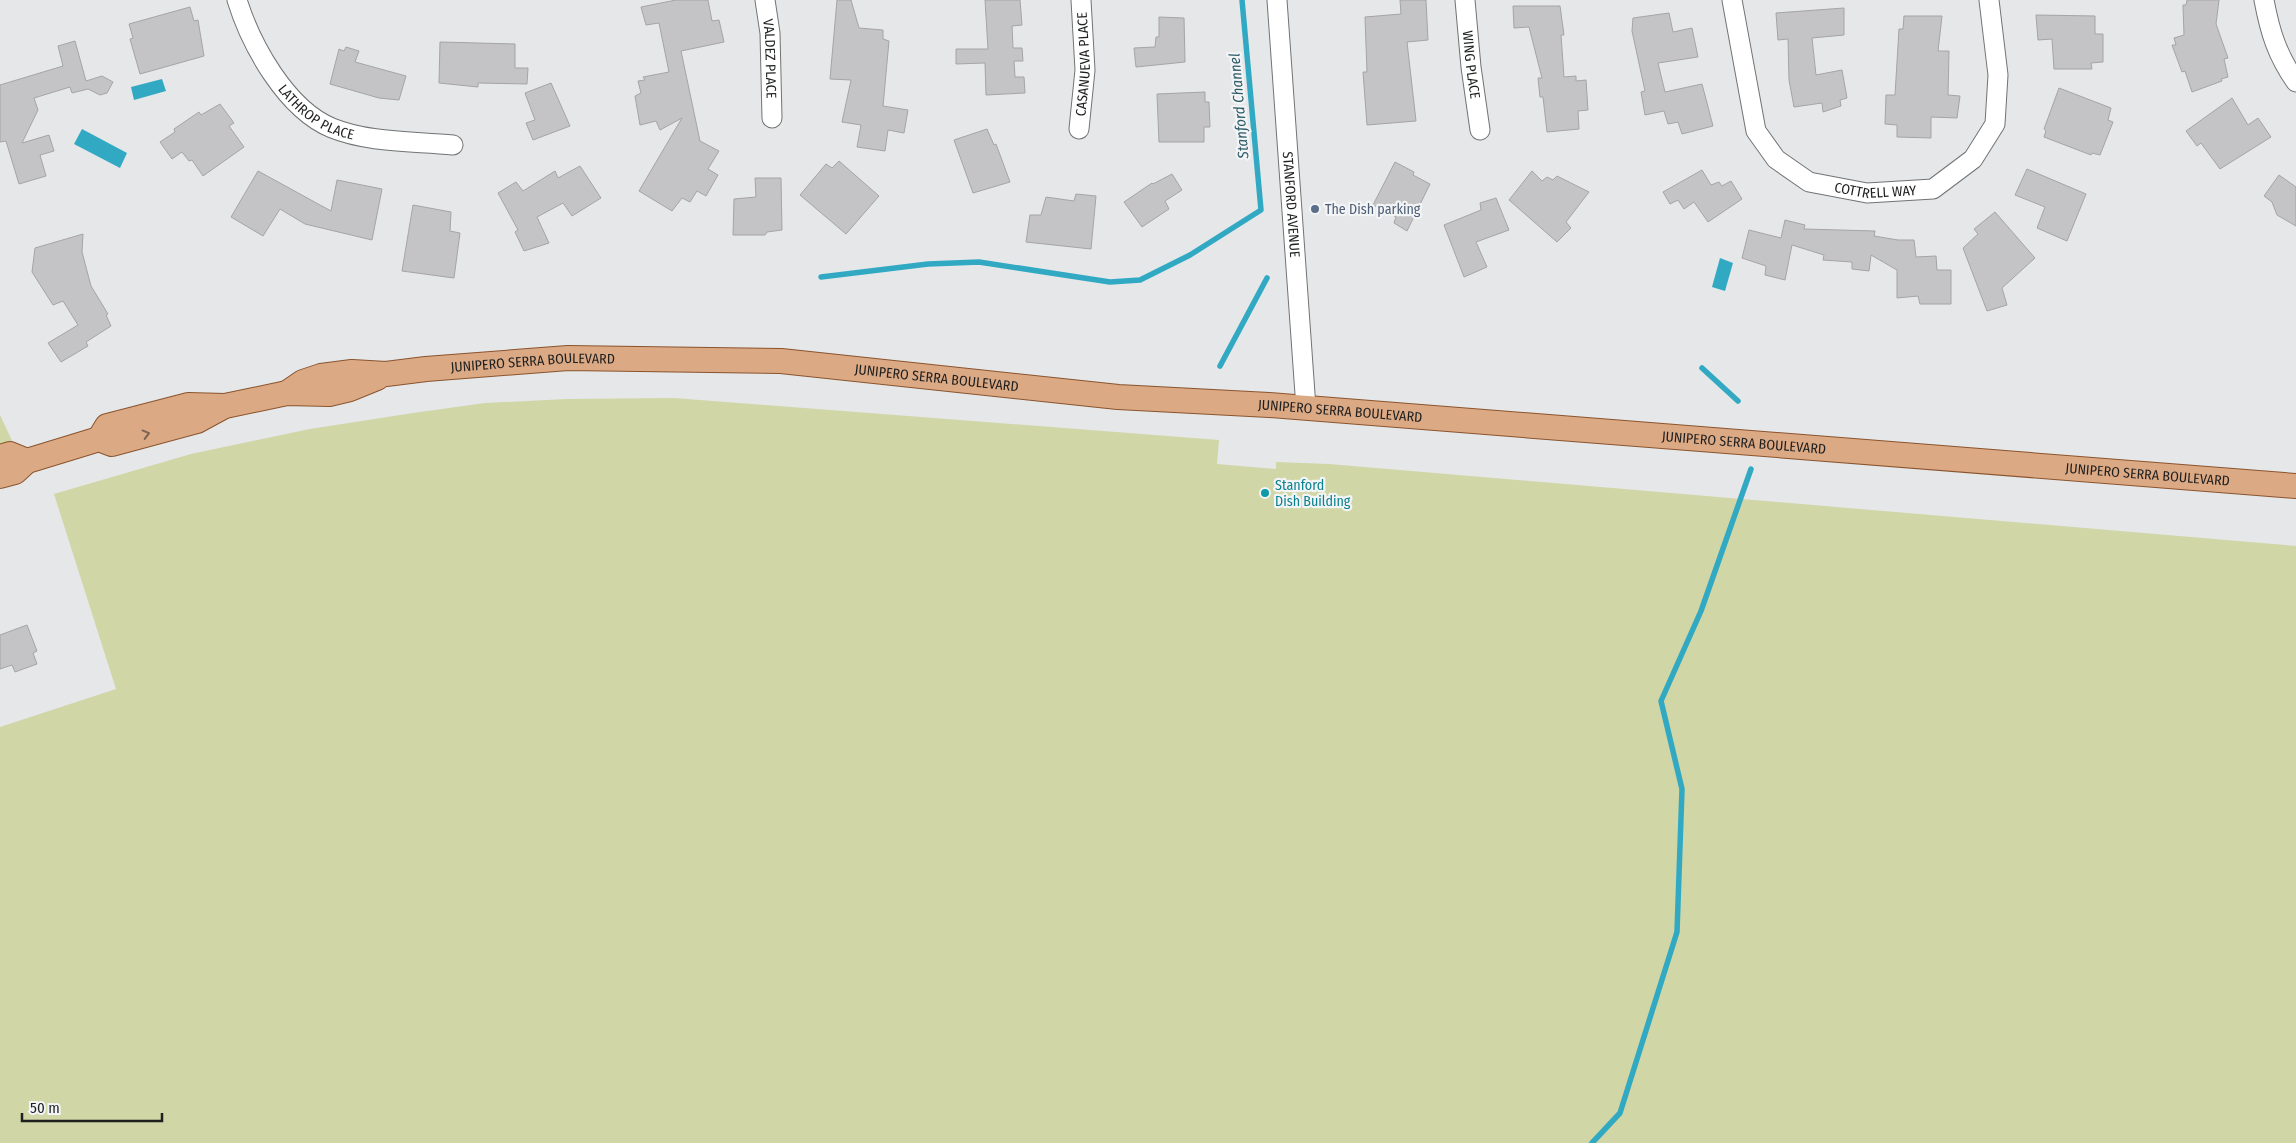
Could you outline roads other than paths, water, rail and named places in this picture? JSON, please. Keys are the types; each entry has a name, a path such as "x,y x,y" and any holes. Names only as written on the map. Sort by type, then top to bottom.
{"main road":[{"name":"JUNIPERO SERRA BOULEVARD","path":"0,476 15,472 27,460 99,439 112,444 197,421 225,406 287,392 329,394 350,389 386,374 568,358 781,361 1118,397 1306,408 2296,486"},
{"name":"JUNIPERO SERRA BOULEVARD","path":"0,457 10,454 27,460"}],"street":[{"name":"LATHROP PLACE","path":"237,0 259,54 298,105 332,128 373,138 453,145"},
{"name":"VALDEZ PLACE","path":"765,0 770,33 772,118"},
{"name":"CASANUEVA PLACE","path":"1079,129 1085,70 1081,0"},
{"name":"STANFORD AVENUE","path":"1277,0 1306,408"},
{"name":"WING PLACE","path":"1465,0 1471,67 1480,130"},
{"name":"COTTRELL WAY","path":"1732,0 1756,131 1776,159 1810,182 1867,193 1934,189 1973,159 1996,124 1998,75 1989,0"},
{"path":"2264,0 2271,36 2296,82"}],"water":[{"path":"162,79 166,91 134,100 131,87"},
{"path":"82,129 127,153 120,168 74,144"},
{"path":"1720,258 1733,263 1725,291 1712,287"}],"waterway":[{"path":"821,277 928,264 979,262 1110,282 1140,280 1190,255 1261,210 1242,0"},
{"name":"Stanford Channel","path":"1220,366 1267,278"},
{"path":"1702,368 1738,401"},
{"path":"1592,1143 1620,1113 1677,932 1682,789 1661,701 1701,611 1751,469"}],"place":[{"name":"The Dish parking","path":"1315,209"},
{"name":"Stanford Dish Building","path":"1265,493"}]}
